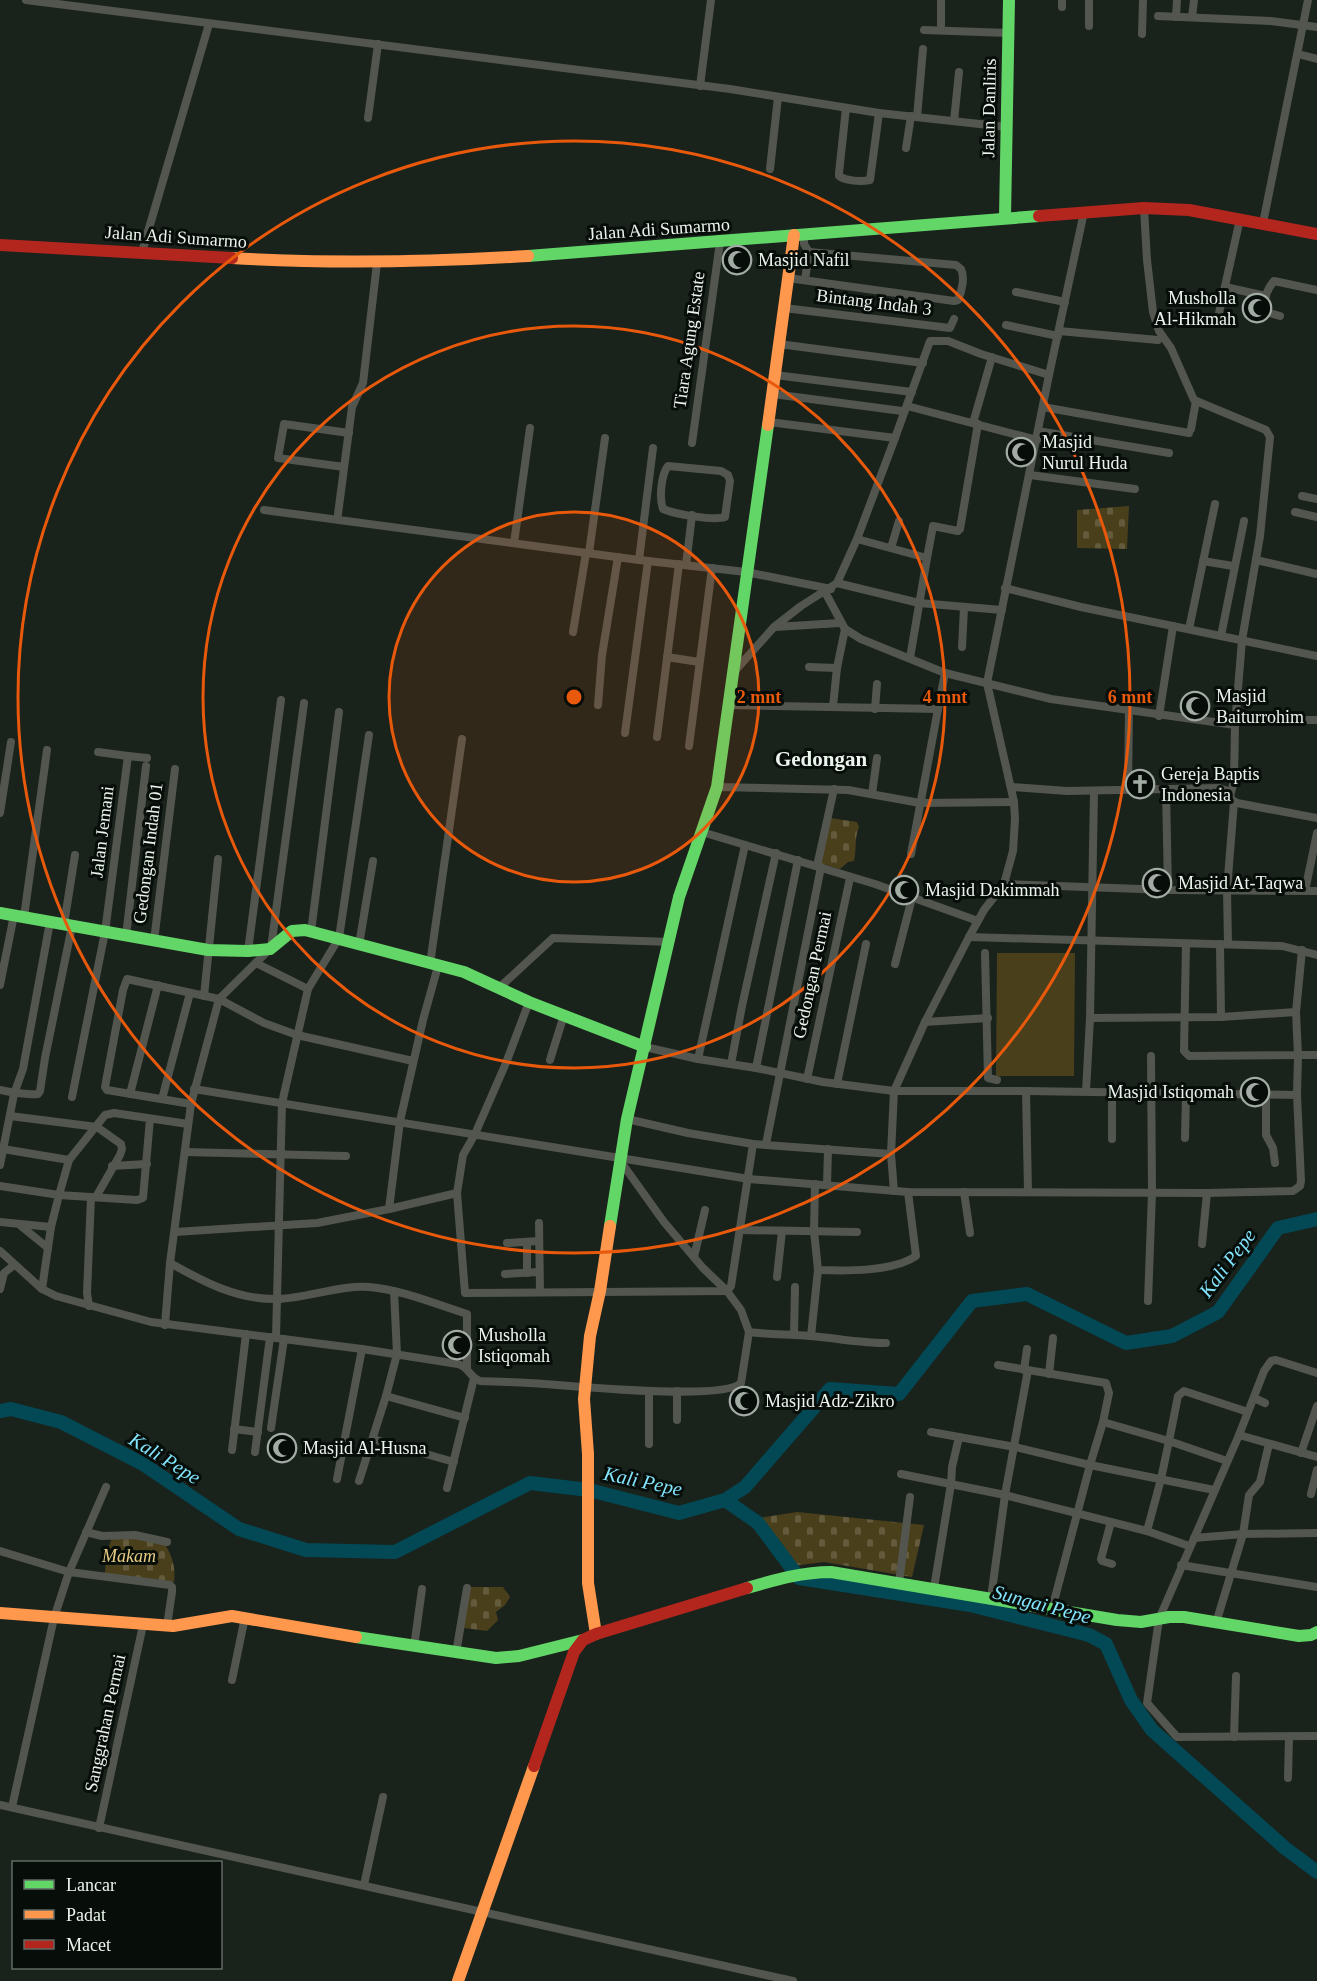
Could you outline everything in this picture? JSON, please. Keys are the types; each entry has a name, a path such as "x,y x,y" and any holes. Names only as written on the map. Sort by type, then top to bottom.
{"street":[{"path":"26,0 700,86 914,117 1007,127"},
{"path":"700,86 711,0"},
{"path":"940,25 941,0"},
{"name":"Jalan Danliris","path":"1005,218 1009,0"},
{"path":"1089,0 1089,26"},
{"path":"1142,34 1143,0"},
{"path":"1176,17 1177,0"},
{"path":"1191,17 1194,0"},
{"path":"1264,217 1308,0"},
{"path":"1158,16 1304,24 1317,27"},
{"path":"142,252 209,24"},
{"path":"924,30 1008,33"},
{"path":"369,118 378,44"},
{"path":"906,148 914,117 922,49"},
{"path":"1298,54 1317,59"},
{"path":"954,121 959,72"},
{"path":"770,169 777,97"},
{"path":"846,108 839,173 839,176 844,179 865,181 871,177 879,112"},
{"path":"1043,407 1190,431 1196,401 1171,348 1159,331 1153,312 1147,269 1144,208"},
{"name":"Jalan Adi Sumarmo","path":"0,245 294,262 377,263 545,255 1144,208 1178,209 1240,219 1264,217 1317,234"},
{"path":"894,1191 891,1154 894,1091 925,1022 969,937 1004,884 1013,851 1014,802 987,683 1084,212"},
{"path":"1217,322 1240,219"},
{"path":"799,235 809,252 805,280"},
{"path":"596,1634 588,1583 589,1512 584,1387 591,1336 627,1119 679,897 717,787 788,278 799,235"},
{"name":"Tiara Agung Estate","path":"692,443 720,242"},
{"path":"788,278 954,301 960,296 963,274 956,266 809,252"},
{"path":"338,514 353,403 363,383 377,263"},
{"path":"1280,316 1265,310 1266,296 1274,281 1317,290"},
{"path":"1225,287 1266,296"},
{"path":"1016,292 1065,302"},
{"name":"Bintang Indah 3","path":"784,308 950,328 954,319"},
{"path":"1006,325 1059,333 1158,340"},
{"path":"733,673 774,627 801,606 831,588 857,538 929,342 933,339 948,341 1049,375"},
{"path":"779,344 922,363"},
{"path":"910,658 933,526 958,531 960,529 976,424 992,357"},
{"path":"775,375 912,392"},
{"path":"773,394 904,409 1037,436 1169,453"},
{"path":"1196,401 1266,430 1269,434 1269,463 1242,640 1221,1017"},
{"path":"769,422 895,438"},
{"path":"344,467 278,458 284,424 349,433"},
{"path":"514,543 530,428"},
{"path":"573,632 605,438"},
{"path":"625,733 653,448"},
{"path":"668,466 721,471 728,475 730,481 725,517 719,519 692,515 665,510 662,507 664,470 668,466"},
{"path":"1030,475 1135,489"},
{"path":"1302,496 1317,499"},
{"path":"1189,630 1215,504"},
{"path":"264,510 746,572 919,603 1002,610"},
{"path":"1295,513 1317,517"},
{"path":"657,737 667,657 692,515"},
{"path":"891,548 899,521"},
{"path":"1221,636 1233,566 1244,521"},
{"path":"857,538 927,558"},
{"path":"598,705 602,655 618,557"},
{"path":"1256,560 1317,574"},
{"path":"1203,561 1233,566"},
{"path":"689,746 712,568"},
{"path":"831,588 843,626 833,706"},
{"path":"1005,588 1081,607 1317,656"},
{"path":"962,647 963,608"},
{"path":"774,627 843,626 861,639 945,673 1051,699 1159,716 1236,723 1317,720"},
{"path":"1159,716 1173,626"},
{"path":"667,657 699,662"},
{"path":"809,667 837,668"},
{"path":"911,854 945,673"},
{"path":"875,709 877,684"},
{"path":"248,951 281,700"},
{"path":"271,949 304,703"},
{"path":"729,705 938,709"},
{"path":"1128,789 1129,711"},
{"path":"311,932 339,712"},
{"path":"271,1428 277,1338 282,1103 308,989 339,939 369,735"},
{"path":"389,1209 400,1121 434,965 462,739"},
{"path":"0,813 11,742"},
{"path":"0,985 3,957 19,916 47,750"},
{"path":"98,752 128,756 147,762 126,936"},
{"name":"Jalan Jemani","path":"72,1097 105,932 128,756"},
{"path":"872,794 877,758"},
{"name":"Gedongan Indah 01","path":"154,941 175,769"},
{"path":"717,787 834,789 920,803 1014,802"},
{"path":"1011,787 1094,790 1219,788 1226,790 1232,799 1317,818"},
{"path":"766,1144 834,789"},
{"path":"1086,1092 1090,1018 1094,790"},
{"path":"1166,790 1168,890"},
{"path":"702,832 798,860 978,921"},
{"path":"1305,891 1317,833"},
{"path":"698,1059 745,845"},
{"path":"731,1064 776,853"},
{"path":"0,1090 14,1094 38,1094 40,1090 68,925 75,855"},
{"path":"204,996 218,859"},
{"path":"756,1068 798,860"},
{"path":"359,945 373,861"},
{"name":"Gedongan Permai","path":"807,1078 850,878"},
{"path":"1004,884 1168,890 1317,891"},
{"path":"895,964 912,898"},
{"path":"0,913 208,950 271,949"},
{"path":"0,1166 14,1094 23,1069 50,922"},
{"path":"165,1325 170,1263 191,1104 219,999 271,949 292,931 300,929 464,972 529,1002 645,1047 837,1084 894,1091 1297,1095"},
{"path":"969,937 1281,946 1317,955"},
{"path":"499,988 553,938 670,942"},
{"path":"837,1084 866,944"},
{"path":"1186,944 1184,1051 1189,1056 1317,1055"},
{"path":"194,1089 749,1179 908,1192 1207,1193 1297,1189 1300,1181 1296,1012 1302,950"},
{"path":"985,953 988,1078 997,1080"},
{"path":"256,963 308,989"},
{"path":"191,1104 105,1088 127,980 219,999 264,1023 297,1035 413,1061"},
{"path":"130,1094 158,986"},
{"path":"162,1099 190,993"},
{"path":"467,1368 467,1314 457,1192 463,1155 475,1134 529,1002"},
{"path":"1090,1018 1221,1017 1296,1012"},
{"path":"550,1060 564,1015"},
{"path":"925,1022 988,1018"},
{"path":"1148,1301 1152,1193 1151,1056"},
{"path":"1026,1091 1028,1192"},
{"path":"1112,1092 1112,1139"},
{"path":"1185,1138 1186,1093"},
{"path":"1266,1095 1266,1135 1275,1163"},
{"path":"42,1289 51,1227 69,1160 105,1115 110,1113 188,1124"},
{"path":"10,1116 97,1127 121,1144 120,1155 94,1197 88,1306"},
{"path":"0,1186 59,1195 137,1200 143,1198 150,1119"},
{"path":"627,1119 688,1133 753,1144 891,1154"},
{"path":"727,1291 731,1286 741,1230 753,1144"},
{"path":"3,1149 69,1160"},
{"path":"827,1185 828,1149"},
{"path":"184,1152 346,1156"},
{"path":"0,1251 42,1289 56,1296 165,1325 362,1349 458,1364 467,1368 474,1378 480,1381 649,1392 702,1391 736,1387 739,1385 749,1332 741,1310 727,1291 694,1257 659,1215 621,1160"},
{"path":"112,1166 147,1164"},
{"path":"811,1336 818,1270 814,1231 814,1184"},
{"path":"175,1232 317,1223 389,1209 457,1192"},
{"path":"818,1270 859,1272 914,1258 917,1252 908,1192"},
{"path":"964,1192 970,1233"},
{"path":"1202,1244 1207,1193"},
{"path":"694,1257 705,1210"},
{"path":"0,1222 20,1226 51,1227"},
{"path":"539,1223 540,1292"},
{"path":"20,1226 48,1248"},
{"path":"741,1230 857,1232"},
{"path":"777,1277 782,1231"},
{"path":"507,1243 539,1241"},
{"path":"527,1242 527,1273"},
{"path":"170,1263 206,1283 226,1291 252,1297 278,1299 367,1287 394,1291 467,1314"},
{"path":"0,1289 2,1272 14,1265"},
{"path":"505,1274 539,1272"},
{"path":"794,1335 795,1287"},
{"path":"359,1481 397,1354 394,1291"},
{"path":"465,1293 727,1291"},
{"path":"749,1332 772,1336 811,1336 863,1343 886,1343"},
{"path":"232,1450 246,1334"},
{"path":"255,1452 277,1338"},
{"path":"1049,1374 1053,1338"},
{"path":"337,1479 362,1349"},
{"path":"991,1598 1028,1349"},
{"path":"1317,1373 1280,1361 1271,1361 1264,1371 1239,1435 1159,1619 1147,1703 1176,1736 1317,1736"},
{"path":"998,1365 1106,1383 1109,1393 1052,1609"},
{"path":"447,1488 474,1378"},
{"path":"677,1420 678,1391"},
{"path":"1147,1531 1161,1479 1178,1396 1181,1392 1184,1391 1248,1412"},
{"path":"649,1392 649,1443"},
{"path":"386,1396 465,1418"},
{"path":"1254,1398 1265,1403"},
{"path":"1301,1453 1317,1406"},
{"path":"1103,1422 1227,1461"},
{"path":"234,1429 258,1432"},
{"path":"931,1432 1015,1447 1214,1490"},
{"path":"1239,1435 1317,1457"},
{"path":"934,1588 958,1437"},
{"path":"373,1440 454,1462"},
{"path":"1216,1623 1244,1534 1249,1495 1260,1482 1269,1444"},
{"path":"1311,1494 1317,1470"},
{"path":"900,1474 1005,1495 1192,1542 1244,1534 1317,1533"},
{"path":"12,1808 54,1618 69,1572 106,1487"},
{"path":"898,1583 910,1497"},
{"path":"1111,1522 1101,1559 1112,1564"},
{"path":"86,1532 102,1536 135,1535 167,1542"},
{"path":"0,1551 69,1572 170,1585 172,1592 167,1626"},
{"path":"1181,1565 1317,1587"},
{"path":"0,1613 167,1626 192,1624 227,1616 245,1617 414,1647 506,1658 583,1640 596,1634 782,1578 797,1574 824,1572 934,1588 1117,1620 1141,1622 1184,1617 1299,1636 1317,1632"},
{"path":"456,1653 467,1588"},
{"path":"414,1647 422,1589"},
{"path":"232,1680 245,1617"},
{"name":"Sanggrahan Permai","path":"99,1828 143,1625"},
{"path":"458,1981 552,1711 574,1652 583,1640"},
{"path":"1234,1737 1236,1676"},
{"path":"1288,1778 1289,1737"},
{"path":"364,1885 383,1797"},
{"path":"0,1805 792,1981"}],"green space":[{"path":"1129,506 1127,549 1077,548 1077,510"},
{"path":"830,818 857,822 859,827 854,861 848,862 840,869 819,863"},
{"path":"997,953 1075,953 1074,1076 996,1076"},
{"path":"797,1512 924,1525 912,1577 824,1562 793,1566 758,1518"},
{"name":"Makam","path":"122,1536 164,1543 173,1561 174,1582 105,1573 106,1554 112,1538"},
{"path":"469,1587 503,1587 510,1597 505,1605 496,1612 498,1620 487,1631 464,1628"}],"waterway":[{"name":"Kali Pepe","path":"0,1411 11,1409 61,1422 143,1464 239,1529 306,1550 395,1552 530,1483 589,1490 679,1513 725,1500 745,1487 830,1389 899,1394 972,1301 1027,1294 1126,1343 1172,1336 1218,1312 1278,1228 1317,1219"},
{"name":"Sungai Pepe","path":"725,1500 758,1523 799,1578 970,1605 1089,1635 1106,1644 1131,1700 1152,1730 1285,1848 1317,1872"}],"traffic: fast":[{"path":"1005,217 1009,0"},
{"path":"528,256 1039,216"},
{"path":"610,1226 627,1119 679,897 717,787 768,425"},
{"path":"0,913 208,950 270,949 292,931 305,930 464,972 529,1002 645,1047"},
{"path":"747,1588 778,1579 831,1572 1117,1620 1141,1622 1184,1617 1299,1636 1317,1632"},
{"path":"356,1637 496,1658 519,1656 583,1640"}],"traffic: slow":[{"path":"768,425 794,235"},
{"path":"232,258 380,262 528,256"},
{"path":"596,1634 588,1583 588,1454 584,1399 590,1336 610,1226"},
{"path":"0,1613 173,1626 232,1616 356,1637"},
{"path":"458,1981 534,1766"}],"traffic: jam":[{"path":"1039,216 1144,208 1189,210 1317,234"},
{"path":"0,245 232,258"},
{"path":"534,1766 574,1652 583,1640 747,1588"}],"place":[{"name":"Masjid Nafil","path":"737,260"},
{"name":"Musholla Al-Hikmah","path":"1257,308"},
{"name":"Masjid Nurul Huda","path":"1021,452"},
{"name":"Masjid Baiturrohim","path":"1195,706"},
{"name":"Gereja Baptis Indonesia","path":"1140,784"},
{"name":"Masjid At-Taqwa","path":"1157,883"},
{"name":"Masjid Dakimmah","path":"904,890"},
{"name":"Masjid Istiqomah","path":"1255,1092"},
{"name":"Musholla Istiqomah","path":"457,1345"},
{"name":"Masjid Adz-Zikro","path":"744,1401"},
{"name":"Masjid Al-Husna","path":"282,1448"}],"district":[{"name":"Gedongan","path":"821,759"}]}
